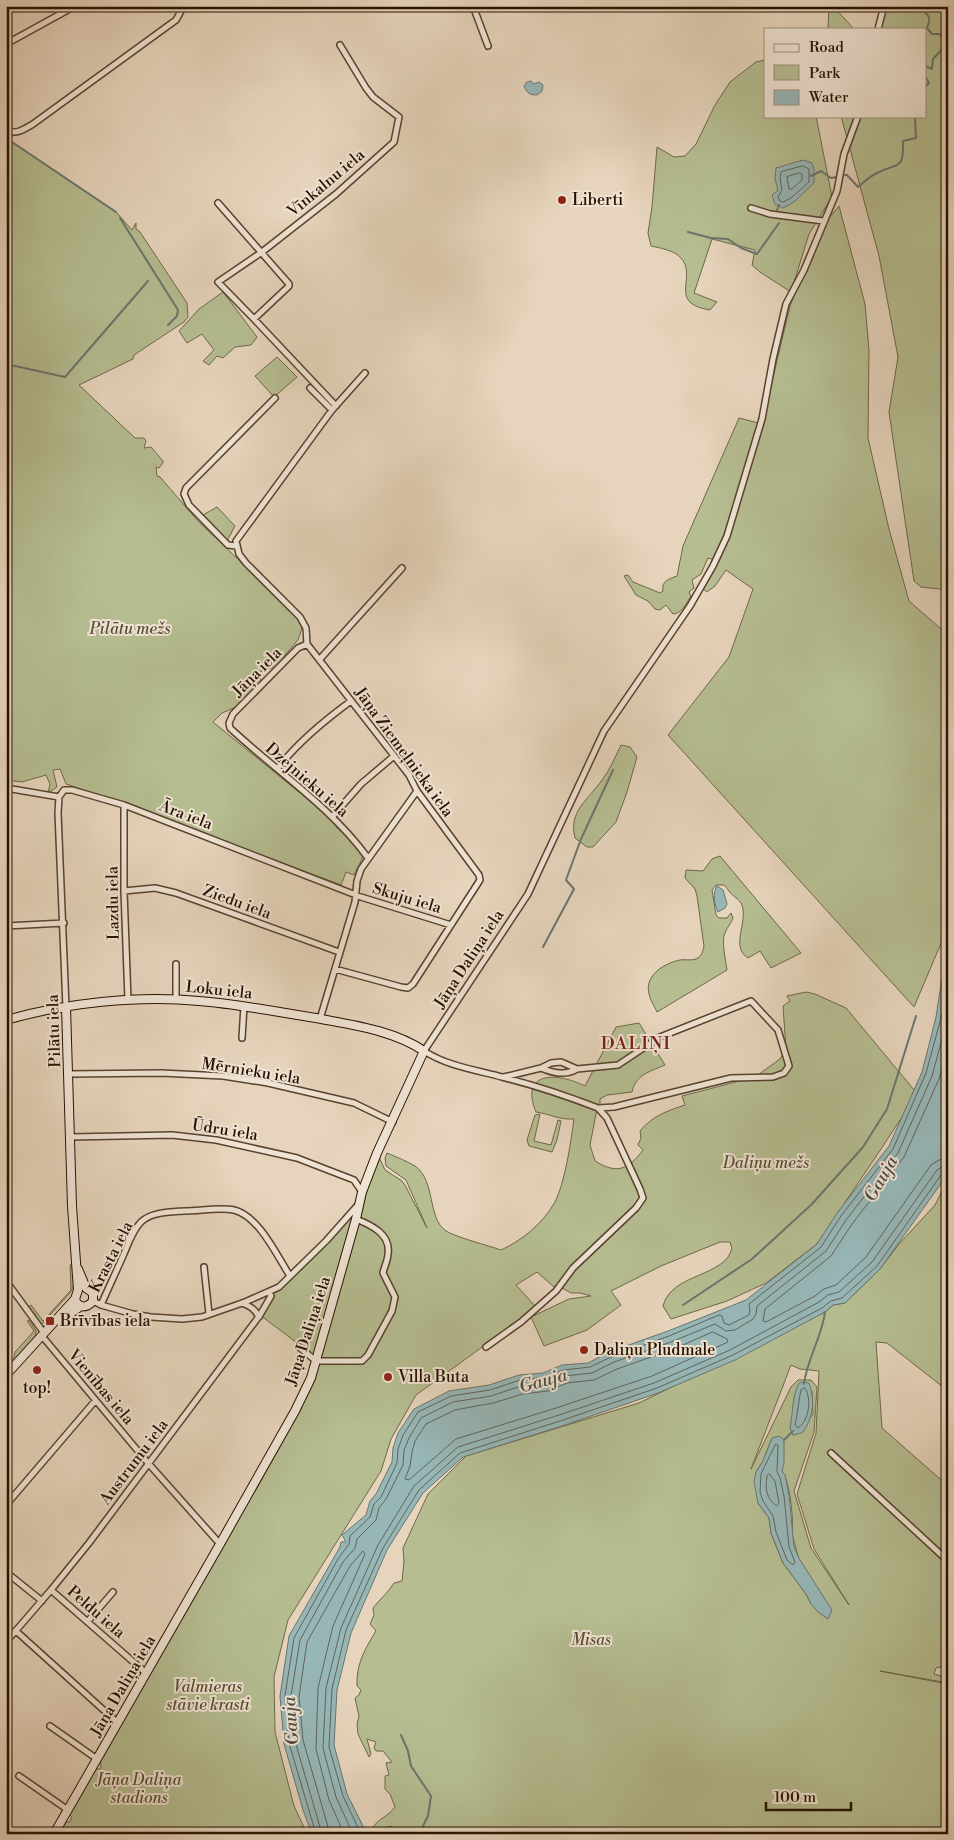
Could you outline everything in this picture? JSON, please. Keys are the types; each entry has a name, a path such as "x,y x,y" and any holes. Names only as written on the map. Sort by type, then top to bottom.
{"street":[{"path":"6,44 75,6"},
{"path":"6,129 11,132 19,132 33,124 176,20 181,11 178,6"},
{"path":"473,6 488,46"},
{"path":"878,28 884,6"},
{"name":"Vīnkalnu iela","path":"254,319 218,282 262,252 336,194 394,142 399,117 373,97 340,46"},
{"name":"Jāņa Daliņa iela","path":"54,1834 220,1544 311,1378 362,1192 377,1153 393,1122 424,1051 528,894 604,731 690,606 713,566 727,536 762,419 786,304 804,270 837,191 844,154 857,118"},
{"path":"218,203 289,284 254,319 334,408"},
{"path":"751,208 770,214 823,221"},
{"path":"308,644 306,628 300,617 239,554 236,541 334,408 365,373"},
{"path":"310,388 334,408"},
{"path":"236,546 228,545 189,505 184,494 186,488 275,398"},
{"path":"320,659 402,568"},
{"name":"Jāņa Ziemeļnieka iela","path":"308,644 409,776 416,791 479,875 480,880 451,925"},
{"name":"Jāņa iela","path":"229,723 233,714 298,648 308,644"},
{"path":"278,768 313,732 351,701"},
{"name":"Dzejnieku iela","path":"229,723 230,728 245,742 278,768 353,837 368,858"},
{"path":"332,817 361,784 394,756"},
{"name":"Āra iela","path":"6,788 59,797 64,790 72,790 124,805 356,894"},
{"path":"320,1019 355,902 357,881 361,869 416,791"},
{"name":"Pilātu iela","path":"59,797 58,813 70,1074 72,1206 76,1265 82,1289"},
{"name":"Lazdu iela","path":"124,805 124,891 128,1000"},
{"name":"Ziedu iela","path":"124,891 154,888 176,893 340,952"},
{"name":"Skuju iela","path":"356,894 451,925"},
{"path":"6,926 64,923"},
{"path":"335,969 408,988 413,984 451,925"},
{"path":"176,964 176,1000"},
{"path":"6,996 7,1019"},
{"name":"Loku iela","path":"7,1019 66,1007 128,1000 176,1000 244,1006 320,1019 380,1032 415,1045 424,1051"},
{"path":"424,1051 435,1058 504,1077 598,1108 614,1107 731,1078 773,1077 784,1072 789,1066 778,1030 751,1001 660,1037 618,1066 577,1069 570,1073 557,1073 541,1068"},
{"path":"242,1038 244,1006"},
{"path":"504,1077 541,1068 551,1063 561,1062 577,1069"},
{"name":"Mērnieku iela","path":"70,1074 161,1073 222,1076 268,1083 354,1103 393,1122"},
{"path":"486,1347 521,1322 556,1290 574,1268 636,1208 643,1198 607,1118 598,1108"},
{"name":"Ūdru iela","path":"72,1137 172,1135 216,1140 297,1158 354,1180 362,1192"},
{"path":"93,1301 134,1314 182,1319 209,1314 242,1303 269,1292 290,1276 326,1241 358,1204"},
{"name":"Krasta iela","path":"101,1305 140,1223 147,1217 164,1213 234,1210 246,1215 263,1234 290,1276"},
{"path":"299,1347 316,1361 362,1361 368,1355 392,1311 395,1297 383,1273 389,1252 384,1236 373,1226 356,1219"},
{"path":"204,1267 209,1314"},
{"name":"Vienības iela","path":"6,1281 95,1401 220,1544"},
{"path":"6,1374 82,1289 93,1294 93,1301"},
{"name":"Austrumu iela","path":"6,1642 89,1543 259,1317 271,1296 269,1292"},
{"path":"75,1299 80,1306"},
{"path":"45,1332 80,1306 87,1306 93,1301"},
{"path":"242,1303 250,1306 259,1317"},
{"path":"6,1505 95,1401"},
{"path":"831,1453 948,1561"},
{"path":"6,1572 42,1601"},
{"name":"Peldu iela","path":"51,1590 146,1673"},
{"path":"88,1621 113,1592"},
{"path":"16,1631 118,1723"},
{"path":"50,1726 97,1759"},
{"path":"19,1776 68,1810"}],"green space":[{"path":"829,6 833,6 853,28 828,28"},
{"path":"887,6 948,6 948,590 921,587 914,581 889,412 898,357 879,256 842,118 926,118 926,28 881,28"},
{"path":"764,60 764,118 816,118 832,197 809,234 791,292 752,265 755,250 712,239 694,293 717,302 710,310 689,301 686,295 687,272 685,264 680,257 670,251 651,246 648,233 657,147 674,157 685,156 696,144 715,105 730,82 756,62"},
{"name":"Pilātu mežs","path":"6,138 116,212 132,230 136,223 136,229 140,232 187,303 188,317 184,322 134,355 133,359 79,385 135,438 144,438 146,441 144,448 151,447 163,461 159,468 156,467 157,476 160,477 198,521 290,609 303,625 298,640 285,655 280,665 260,672 261,683 243,704 222,713 213,722 327,815 338,829 353,839 363,853 362,859 354,875 346,872 341,885 126,804 66,784 60,769 53,770 57,787 48,793 50,784 46,775 22,782 6,780"},
{"path":"839,206 865,304 869,350 868,438 889,529 909,601 948,635 948,927 914,1007 668,735 729,657 753,589 726,570 715,586 707,592 701,587 718,561 708,558 701,574 692,580 694,588 689,592 691,596 686,605 682,610 673,614 666,605 660,610 655,609 648,601 636,595 624,576 628,575 633,582 660,593 663,591 664,583 677,576 683,546 739,418 762,424 790,306 824,224"},
{"path":"223,292 257,337 251,345 235,347 223,358 217,356 209,365 203,361 214,350 202,334 187,343 179,331 199,309"},
{"path":"277,357 297,377 274,397 255,376"},
{"path":"217,507 235,526 227,541 203,515"},
{"path":"621,745 630,747 637,757 627,792 616,822 593,847 587,847 575,838 574,820 581,806 608,772"},
{"path":"720,856 801,953 771,968 760,951 748,958 740,948 743,919 742,905 725,885 716,885 712,890 716,915 719,918 727,918 731,913 733,918 724,936 727,970 657,1012 651,1001 648,987 653,976 668,964 696,959 703,952 704,946 697,896 695,889 685,878 686,870 703,871 712,859"},
{"path":"806,992 846,1008 915,1091 902,1117 817,1244 766,1283 727,1301 671,1319 663,1306 668,1295 676,1287 720,1265 728,1257 732,1248 730,1242 720,1242 661,1266 611,1291 621,1305 587,1330 544,1346 531,1317 569,1299 591,1296 571,1293 557,1285 554,1287 537,1272 516,1285 535,1306 518,1321 416,1395 391,1439 381,1471 288,1620 274,1677 275,1732 294,1806 307,1834 57,1834 64,1822 70,1822 72,1817 70,1812 94,1769 100,1769 100,1758 267,1460 317,1358 260,1315 271,1296 269,1292 279,1287 306,1261 358,1204 377,1153 385,1170 402,1181 406,1187 427,1228 406,1180 386,1166 385,1158 387,1153 412,1164 422,1173 429,1190 436,1217 446,1231 501,1250 532,1230 545,1217 559,1194 567,1162 574,1119 564,1119 536,1112 532,1099 533,1089 537,1082 544,1078 553,1077 574,1081 585,1086 616,1027 639,1023 665,1065 649,1072 636,1081 632,1092 607,1095 600,1099 600,1110 597,1109 590,1145 595,1161 610,1168 622,1168 633,1162 643,1150 638,1145 641,1138 640,1131 655,1118 685,1105 682,1096 755,1077 780,1059 786,1049 783,1006 790,1001 787,996"},
{"path":"540,1114 534,1141 551,1145 558,1120 561,1121 552,1152 529,1146 527,1140 535,1115"},
{"name":"Misas","path":"948,1179 948,1391 887,1343 876,1342 882,1428 948,1486 948,1665 936,1668 934,1674 948,1678 948,1683 880,1671 948,1684 948,1834 389,1834 391,1826 386,1828 381,1834 375,1834 372,1829 395,1807 390,1794 385,1789 385,1776 389,1775 386,1763 392,1762 383,1751 376,1751 374,1748 376,1742 367,1739 371,1754 369,1757 358,1734 357,1724 359,1716 355,1698 361,1690 357,1686 358,1671 365,1651 376,1631 370,1624 374,1615 373,1608 394,1583 402,1581 403,1548 428,1494 466,1456 639,1403 825,1312 833,1305 845,1303 880,1269 899,1244 935,1205","holes":["791,1365 800,1369 819,1371 816,1433 797,1494 814,1549 849,1605 811,1548 794,1491 814,1432 817,1387 811,1380 798,1380 791,1387 751,1469","812,1391 813,1414 798,1433 793,1435 790,1428 794,1412 794,1397","772,1438 784,1450 782,1471 791,1502 792,1534 811,1604 806,1594 783,1563 771,1533 769,1518 758,1503 756,1472 763,1461"]},
{"path":"70,1265 73,1265 74,1285 70,1293 41,1325 29,1307 31,1305 43,1321 71,1290"},
{"path":"29,1320 36,1331 35,1339 6,1368 14,1357 15,1352 34,1331 27,1321"}],"water":[{"path":"531,81 534,84 539,82 543,85 542,91 537,95 529,93 524,86 527,82"},
{"path":"803,160 812,163 814,183 794,202 783,208 775,204 772,195 778,191 775,178 776,168"},
{"path":"717,886 723,890 727,904 725,908 718,912 714,896"},
{"name":"Gauja","path":"948,961 948,1171 945,1178 880,1269 845,1303 833,1305 825,1312 735,1360 658,1393 463,1457 423,1493 387,1550 351,1633 337,1690 334,1745 347,1794 367,1834 312,1834 284,1744 280,1696 289,1636 340,1547 341,1542 346,1542 342,1535 366,1515 370,1501 376,1494 392,1462 393,1448 398,1433 414,1409 449,1391 489,1385 519,1375 543,1373 562,1365 588,1363 609,1352 746,1300 817,1244 837,1213 889,1146 922,1072 936,1017 942,978"},
{"path":"799,1383 809,1383 811,1390 813,1403 811,1415 802,1433 793,1435 790,1428 794,1399"},
{"path":"779,1436 784,1440 784,1464 782,1471 785,1475 789,1495 794,1547 800,1560 832,1610 828,1619 811,1604 806,1594 783,1563 771,1533 769,1518 758,1503 754,1482 756,1472 763,1461 772,1438"}],"waterway":[{"path":"920,6 929,17 927,28 932,34 940,34"},
{"path":"926,66 932,69 933,59 947,44 940,34 948,37"},
{"path":"926,78 929,83 926,86"},
{"path":"845,175 858,187 874,174 898,164 902,158 903,141 916,138 915,118"},
{"path":"6,138 116,212"},
{"path":"811,176 821,171 831,178 837,177"},
{"path":"777,210 779,205"},
{"path":"120,218 178,310 177,316 168,325"},
{"path":"688,232 711,238 728,239 741,248 757,254 779,223"},
{"path":"6,364 65,377 148,281"},
{"path":"543,947 574,889 566,880 581,839 613,770"},
{"path":"683,1305 752,1259 812,1204 863,1147 887,1109 916,1016"},
{"path":"804,1384 825,1312"},
{"path":"784,1440 793,1431"},
{"path":"401,1735 408,1751 411,1766 431,1796 428,1816 423,1826 425,1834"}],"place":[{"name":"Liberti","path":"562,200"},
{"name":"Brīvības iela","path":"50,1321"},
{"name":"Daliņu Pludmale","path":"584,1350"},
{"name":"top!","path":"37,1370"},
{"name":"Villa Buta","path":"388,1377"}],"district":[{"name":"DALIŅI","path":"636,1043"}],"park label":[{"name":"Daliņu mežs","path":"766,1163"},
{"name":"Valmieras stāvie krasti","path":"208,1696"},
{"name":"Jāņa Daliņa stadions","path":"139,1789"}]}
